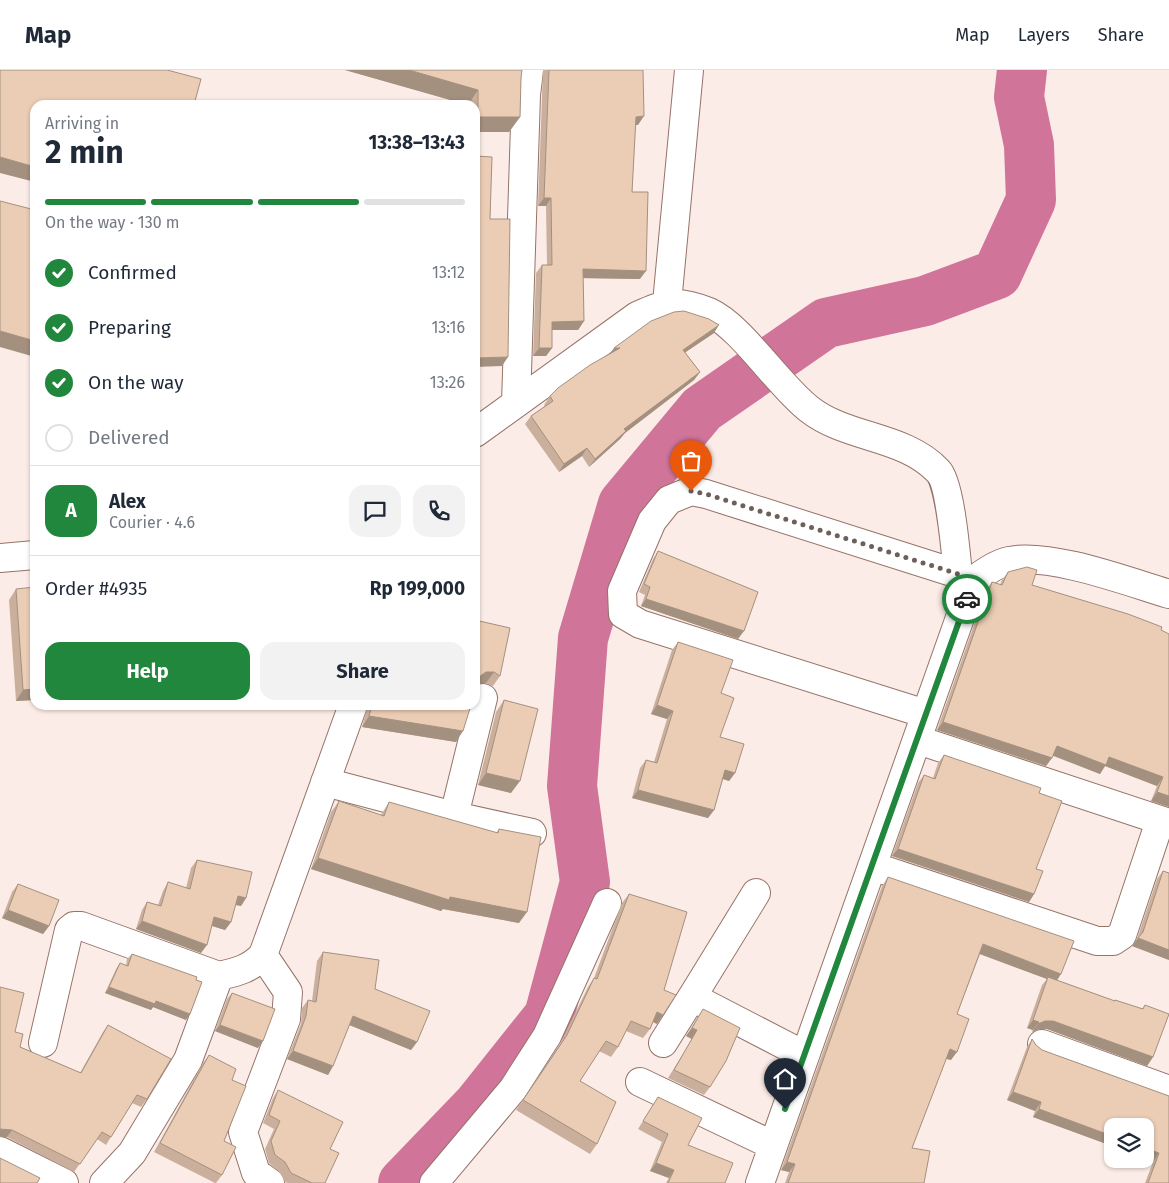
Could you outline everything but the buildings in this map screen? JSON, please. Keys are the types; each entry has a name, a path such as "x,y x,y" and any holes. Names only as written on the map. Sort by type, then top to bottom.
{"street":[{"path":"516,403 528,70"},
{"path":"667,303 689,70"},
{"path":"480,429 637,316 667,303 690,306 710,313 733,329 773,375 810,410 840,425 909,450 940,472 966,578 918,740 804,1054 760,1183"},
{"path":"926,714 640,624 623,614 622,591 652,521 669,500 691,491 706,494 966,578 1010,561 1053,561 1169,594"},
{"path":"0,558 30,555"},
{"path":"454,816 483,698"},
{"path":"43,1043 68,930 74,926 81,926 219,976 242,971 255,964 263,955 351,710"},
{"path":"872,866 1097,941 1113,941 1122,935 1165,822 918,740"},
{"path":"325,782 454,816 532,832"},
{"path":"663,1043 756,893"},
{"path":"434,1183 513,1089 547,1036 607,903"},
{"path":"263,955 288,992 286,1019 243,1132 256,1173 270,1183"},
{"path":"104,1183 132,1153 188,1060 219,976"},
{"path":"692,997 804,1054"},
{"path":"1042,1044 1169,1090"},
{"path":"640,1082 772,1145"},
{"path":"0,1151 64,1183"}],"waterway":[{"path":"403,1183 478,1105 549,1016 585,882 572,786 583,638 623,504 702,409 826,323 925,301 997,274 1031,200 1029,145 1019,97 1022,70"}],"way so far":[{"path":"691,491 706,494 958,574 973,581 967,599"}],"route":[{"path":"785,1109 967,599"}]}
